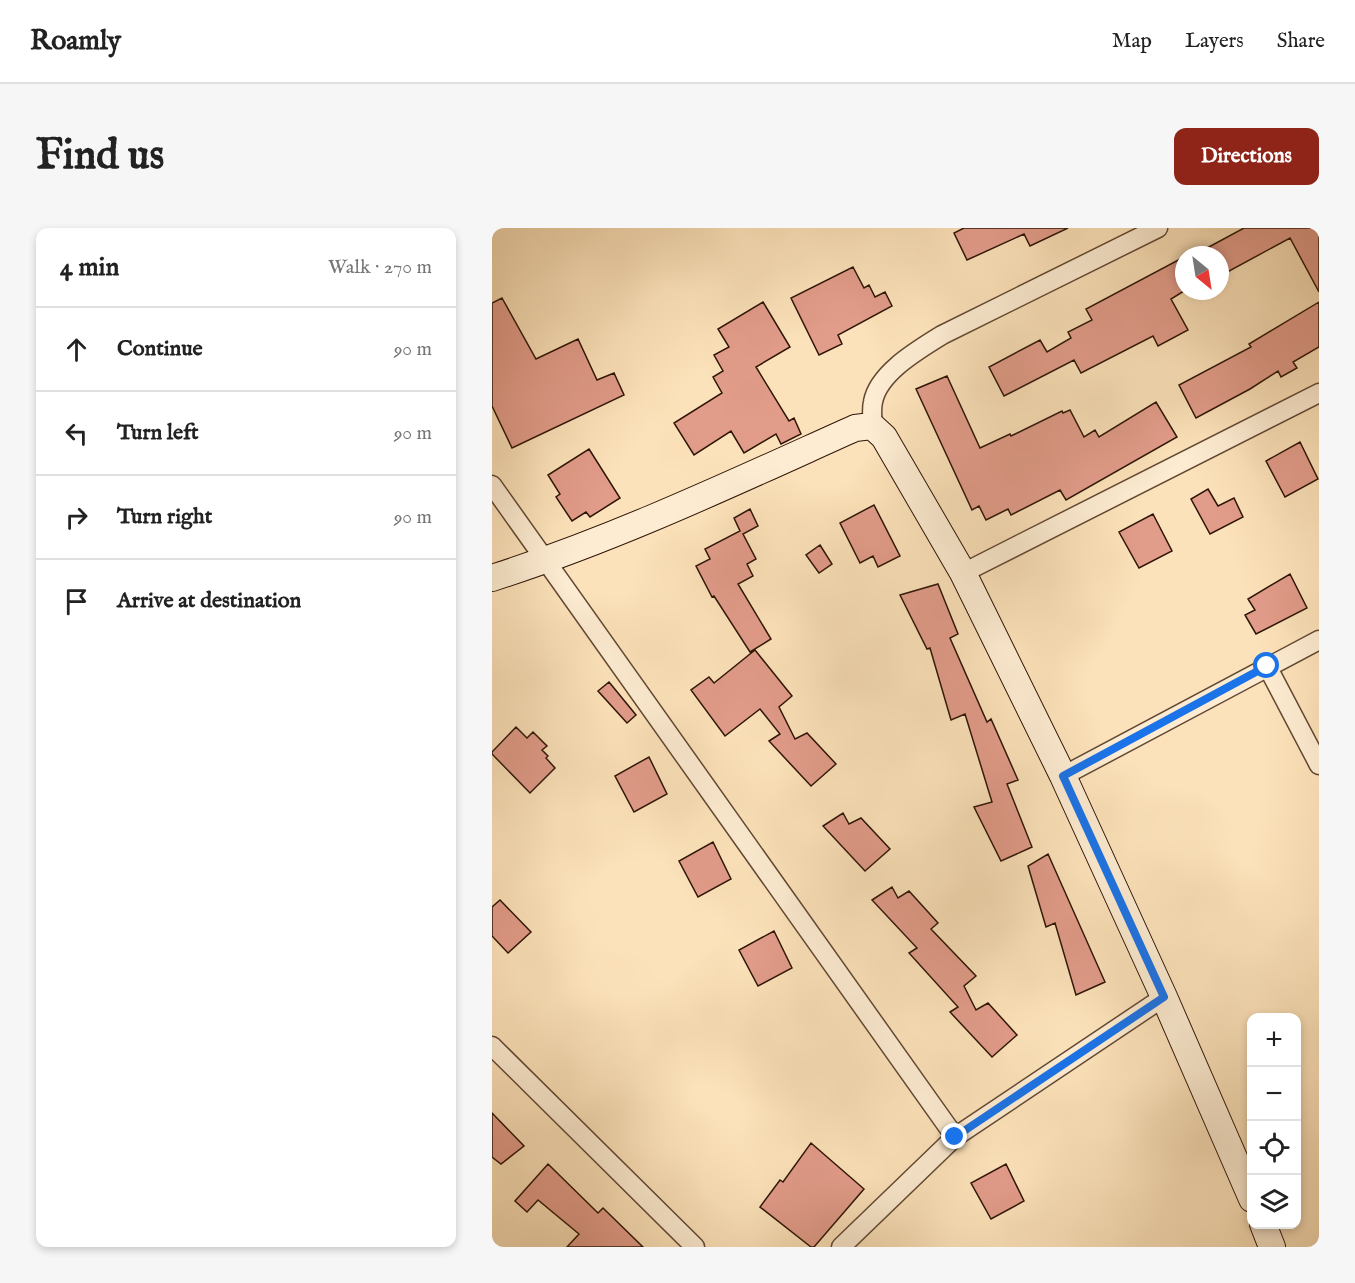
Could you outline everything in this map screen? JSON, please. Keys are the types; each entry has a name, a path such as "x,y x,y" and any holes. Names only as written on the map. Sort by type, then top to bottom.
{"street":[{"path":"872,426 873,401 882,380 916,352 942,335 1158,228"},
{"path":"963,573 1319,393"},
{"path":"492,578 547,561 649,521 855,428 872,426 884,437 963,573 1063,776 1164,997 1247,1190"},
{"path":"492,485 955,1137"},
{"path":"1063,776 1319,640"},
{"path":"1267,666 1319,765"},
{"path":"841,1247 955,1137 1164,997"},
{"path":"492,1047 695,1247"},
{"path":"1265,1229 1272,1247"}],"building":[{"path":"964,228 1068,228 1030,246 1024,234 967,260 954,233"},
{"path":"1244,228 1319,228 1319,292 1290,238 1229,271 1229,246 1211,246"},
{"path":"1175,262 1175,297 1171,299 1188,330 1158,346 1153,336 1081,373 1074,360 1004,396 989,367 1040,340 1047,352 1071,338 1068,332 1092,320 1086,309"},
{"path":"853,267 864,288 869,285 875,297 885,292 892,306 838,335 842,344 819,355 791,298"},
{"path":"502,298 536,359 578,339 597,380 614,373 624,395 512,448 492,406 492,303"},
{"path":"763,302 790,347 756,367 789,421 794,418 801,434 781,444 776,434 744,453 731,431 694,455 674,423 722,393 713,377 723,371 714,355 729,347 718,329"},
{"path":"1319,302 1319,347 1293,362 1297,368 1281,377 1278,371 1196,418 1179,385 1251,347 1249,344"},
{"path":"947,376 980,448 1010,434 1011,436 1062,411 1063,413 1070,410 1084,437 1095,430 1099,437 1156,402 1177,437 1066,500 1060,490 1011,515 1008,509 986,520 979,506 972,510 916,389"},
{"path":"1300,442 1318,479 1285,497 1266,461"},
{"path":"589,449 620,498 590,517 586,512 572,521 556,497 560,494 548,475"},
{"path":"1208,489 1218,506 1234,498 1243,517 1210,534 1191,499"},
{"path":"874,505 900,556 878,567 873,556 860,563 840,523"},
{"path":"750,509 758,526 743,534 756,559 747,564 753,576 738,584 771,639 750,652 714,596 712,597 696,566 710,559 705,549 740,531 734,518"},
{"path":"1153,514 1172,551 1139,568 1119,532"},
{"path":"820,545 832,564 819,573 806,555"},
{"path":"1290,574 1307,608 1256,634 1245,615 1255,610 1248,599"},
{"path":"938,584 958,634 950,638 987,722 991,719 1018,780 1007,784 1032,847 1001,861 974,807 992,802 965,714 951,720 930,648 927,649 900,595"},
{"path":"755,650 792,696 779,707 795,739 807,733 836,764 811,786 769,741 780,734 760,709 725,736 691,690 709,677 714,683"},
{"path":"609,682 636,715 627,723 598,691"},
{"path":"516,727 527,738 533,732 547,746 542,750 555,768 530,793 492,754"},
{"path":"649,757 667,794 634,812 615,776"},
{"path":"843,813 849,824 861,818 890,849 865,871 823,826"},
{"path":"713,842 731,879 698,897 679,861"},
{"path":"1048,854 1105,982 1076,995 1055,923 1046,927 1028,866"},
{"path":"892,887 898,898 909,891 938,923 931,929 976,976 964,986 976,1010 988,1003 1017,1035 992,1057 950,1012 958,1007 909,953 917,948 872,900"},
{"path":"500,900 531,932 508,953 492,936 492,907"},
{"path":"774,931 792,968 758,986 739,950"},
{"path":"492,1113 524,1146 501,1164 492,1157"},
{"path":"811,1143 864,1189 814,1247 760,1207 780,1180 783,1182"},
{"path":"548,1164 598,1213 603,1208 643,1247 567,1247 579,1234 538,1200 527,1212 515,1201"},
{"path":"1006,1164 1024,1201 991,1219 971,1183"}],"route":[{"path":"955,1137 1164,997 1063,776 1267,666"}]}
